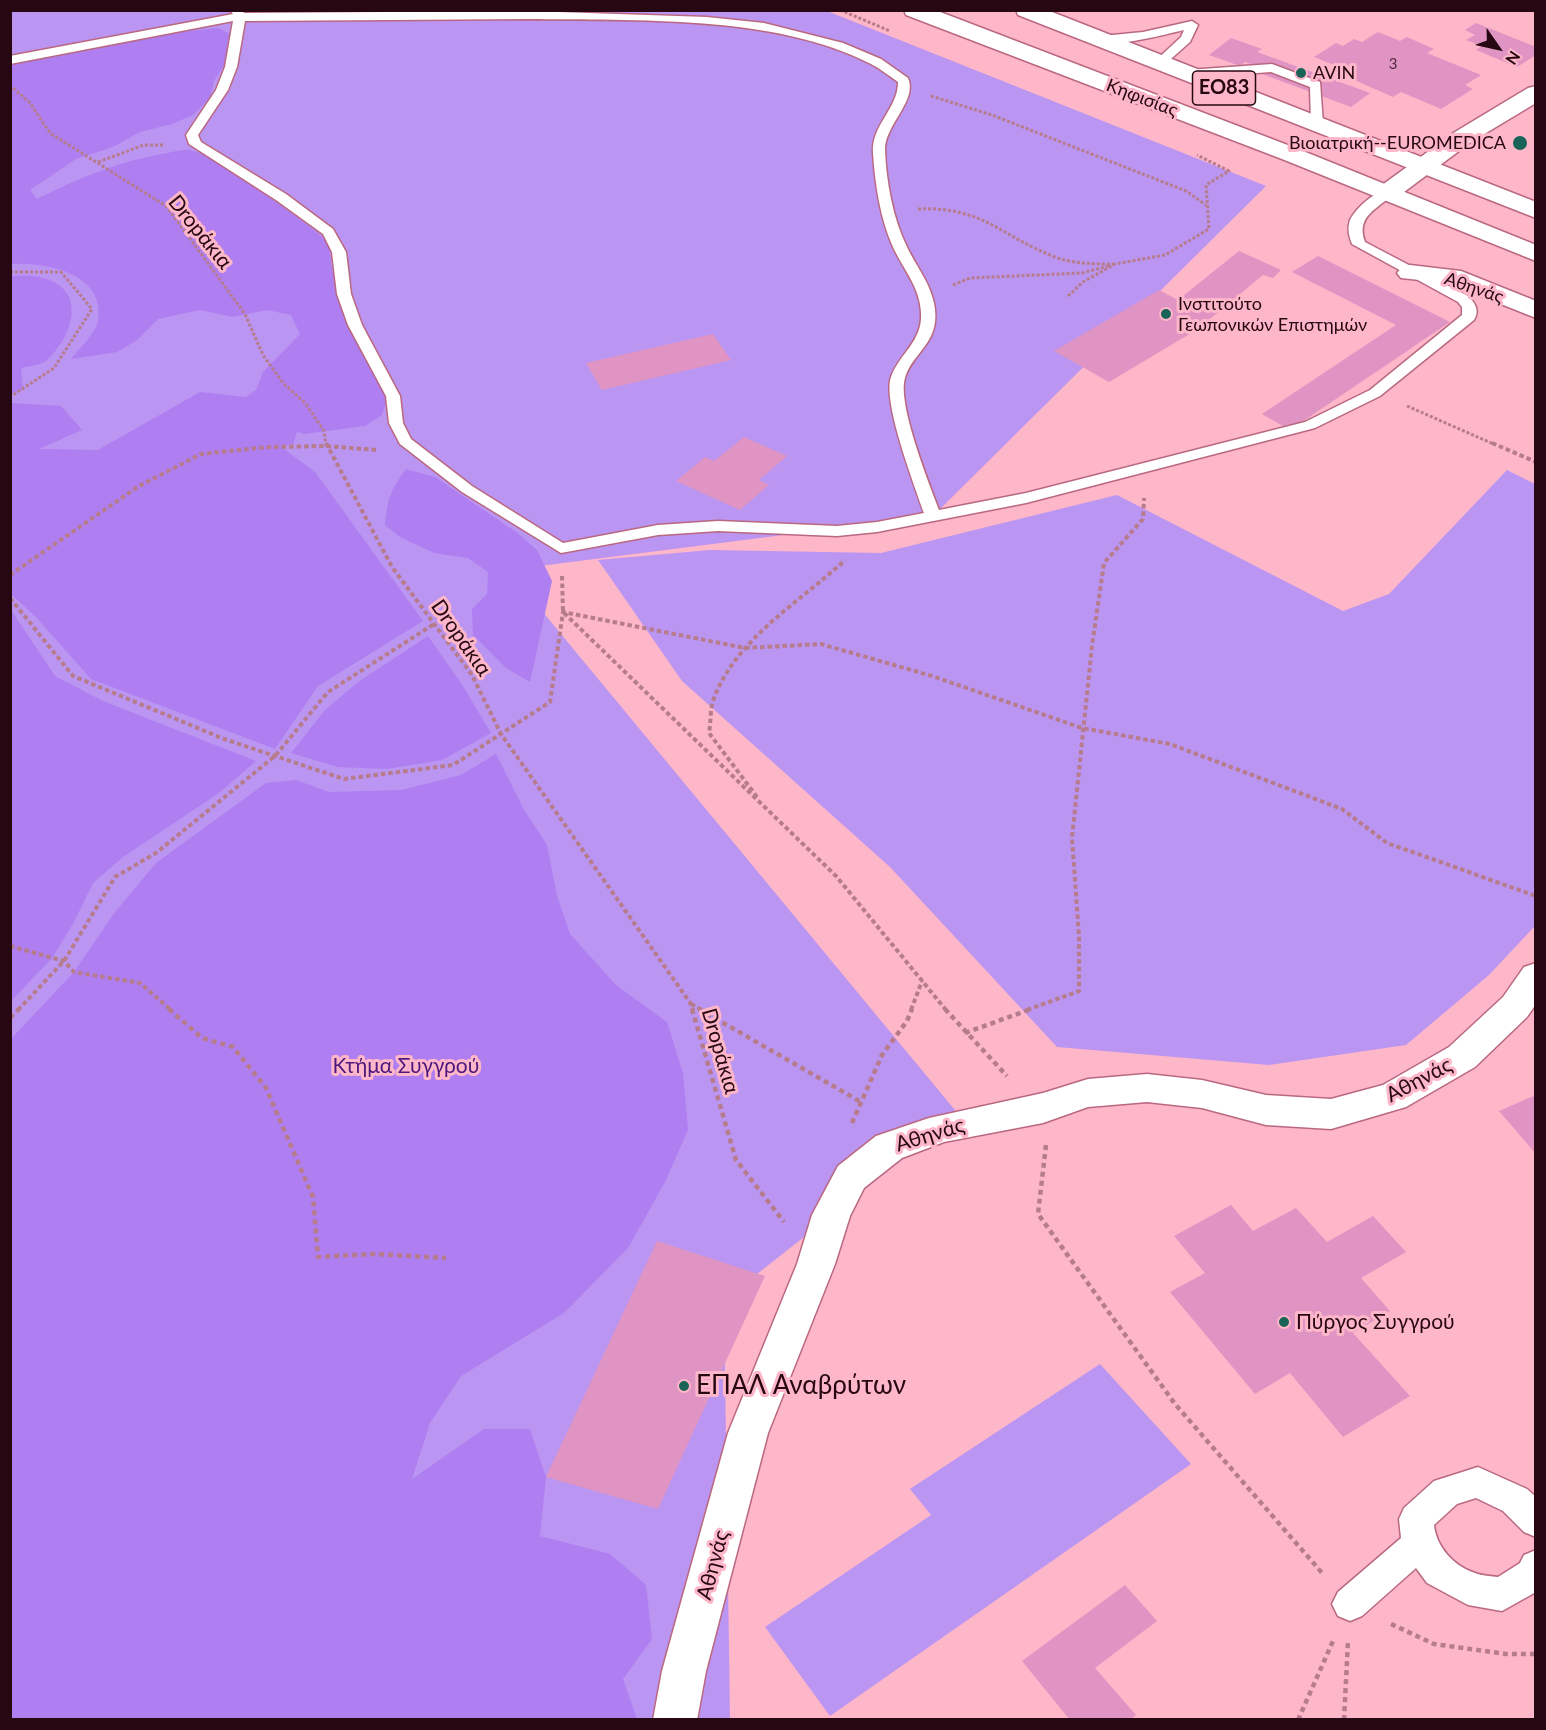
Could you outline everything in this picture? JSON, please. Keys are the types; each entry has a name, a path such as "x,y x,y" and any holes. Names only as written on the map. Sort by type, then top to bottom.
{"main road":[{"name":"Κηφισίας","path":"914,10 1387,193 1536,254"},
{"name":"Κηφισίας","path":"1026,10 1536,211"},
{"path":"1387,193 1463,137 1536,93"},
{"name":"Αθηνάς","path":"1410,273 1452,276 1536,310"},
{"name":"Αθηνάς","path":"675,1719 684,1671 748,1433 816,1264 831,1215 852,1177 889,1147 942,1128 1043,1108 1088,1093 1147,1088 1202,1094 1266,1110 1331,1114 1394,1097 1462,1057 1515,1006 1536,976"}],"street":[{"path":"1536,1521 1515,1500 1478,1482 1446,1491 1416,1519 1419,1544 1439,1571 1468,1589 1502,1594 1532,1575 1536,1566"},
{"path":"1350,1604 1419,1544"}],"lane":[{"path":"238,14 231,67 222,90 192,135 195,144 281,197 328,232 339,252 344,294 354,325 393,396 396,423 405,441 466,489 561,548 658,530 718,526 837,531 877,527 1026,498 1310,425 1375,393 1469,317 1471,311 1463,299 1359,244 1354,235 1355,223 1362,213 1387,193"},
{"path":"10,60 238,14 516,15 633,17 719,22 764,27 839,46 877,62 904,81 905,89 898,106 881,130 879,149 888,205 898,243 927,300 929,325 921,343 897,379 899,409 933,516"},
{"path":"1102,40 1143,36 1192,26 1186,39 1160,63"},
{"path":"1188,74 1272,68 1316,85 1317,124"}],"path":[{"path":"840,10 898,34"},
{"path":"904,81 929,95 992,116 1186,191 1206,205"},
{"name":"Dropάκια","path":"10,86 30,103 50,133 166,206 245,314 262,355 283,382 306,404 324,431 326,446 392,567 472,675 501,734 691,1004 736,1160 816,1264"},
{"path":"98,162 144,145 195,144"},
{"path":"927,300 970,278 1082,273 1114,264 1165,255 1209,230 1206,185 1229,171 1189,151"},
{"path":"898,243 903,211 935,206 972,213 1047,253 1076,263 1114,264"},
{"path":"1068,296 1083,282 1114,264"},
{"path":"10,272 61,272 92,309 54,368 10,397"},
{"path":"1375,393 1536,462"},
{"path":"10,575 140,486 201,454 268,447 326,446 394,451 424,458"},
{"path":"965,1033 1079,991 1079,936 1072,838 1082,728 1104,563 1143,519 1146,467"},
{"path":"764,807 709,734 714,698 745,648 789,607 820,586 877,527"},
{"path":"10,598 73,676 224,739 344,779 453,765 550,702 563,612 561,548"},
{"path":"563,612 745,648 821,644 932,676 1082,728 1170,744 1342,809 1387,843 1536,896"},
{"path":"563,612 836,876 965,1033 996,1067 1043,1108 1046,1160 1038,1214 1175,1404 1350,1604 1434,1644 1506,1654 1536,1654"},
{"path":"10,1018 64,961 115,877 156,853 275,756 328,692 434,624"},
{"path":"10,946 64,961 74,972 140,984 202,1038 233,1047 266,1088 313,1197 318,1257 373,1254 446,1258"},
{"path":"691,1004 861,1102"},
{"path":"1298,1719 1350,1604"},
{"path":"1344,1719 1350,1604"}],"green space":[{"name":"Κτήμα Συγγρού","path":"11,11 827,11 1266,186 933,516 508,570 959,1115 724,1300 730,1719 11,1720"},
{"path":"218,28 234,36 234,50 214,81 210,98 193,115 172,124 140,132 113,147 76,159 30,190 37,199 84,177 116,166 150,156 190,150 237,175 328,241 332,269 352,335 388,396 382,415 365,426 305,434 297,432 293,444 280,446 315,472 423,621 318,686 275,749 91,679 35,616 11,594 11,403 61,406 82,430 39,449 98,450 200,392 246,397 256,390 263,372 300,334 291,315 267,310 232,317 200,310 158,319 137,340 117,352 71,359 97,326 98,305 93,292 83,281 56,268 11,264 11,64 182,32"},
{"path":"10,276 39,277 57,284 66,292 71,303 72,314 64,339 56,350 45,362 21,368 23,389 11,394"},
{"path":"406,469 435,477 516,532 537,550 552,581 530,682 506,668 473,635 472,609 487,594 488,572 468,558 434,553 400,537 385,525 391,495"},
{"path":"1507,470 1535,484 1535,926 1489,975 1406,1045 1269,1065 1057,1047 890,867 682,681 598,560 710,550 881,553 1117,495 1343,611 1389,594"},
{"path":"11,610 55,676 103,701 256,761 219,793 123,857 93,883 73,924 52,958 11,1001"},
{"path":"428,636 463,686 491,733 442,760 387,769 338,767 291,753 325,710 358,682"},
{"path":"496,754 523,808 547,845 557,896 570,934 616,985 667,1022 683,1073 688,1130 665,1182 628,1248 564,1313 461,1376 430,1423 412,1479 484,1429 530,1429 546,1477 540,1536 610,1554 646,1585 652,1639 623,1679 637,1719 11,1719 10,1040 74,972 115,912 156,863 266,783 296,780 329,792 402,790 461,775"},
{"path":"1100,1364 1191,1464 830,1716 765,1627 931,1515 910,1489"}],"building":[{"path":"1476,23 1536,47 1536,55 1517,67 1476,50 1482,46 1466,40 1475,35 1465,30"},
{"path":"1378,32 1400,41 1407,37 1434,49 1427,53 1481,75 1465,85 1473,89 1441,109 1401,92 1393,97 1343,75 1349,71 1314,57 1336,43 1343,46 1354,39 1362,42"},
{"path":"1231,38 1262,49 1257,52 1370,93 1351,107 1262,74 1267,70 1245,62 1240,66 1209,55"},
{"name":"Ινστιτούτο Γεωπονικών Επιστημών","path":"1239,251 1281,270 1273,278 1263,275 1198,329 1109,382 1054,351 1159,290 1178,300"},
{"name":"Ινστιτούτο Γεωπονικών Επιστημών","path":"1318,256 1450,322 1290,430 1262,414 1396,325 1292,272"},
{"path":"713,334 731,360 602,390 586,363"},
{"path":"744,437 787,456 759,480 769,485 740,510 676,481 705,457 714,461"},
{"path":"1536,1095 1536,1154 1499,1111"},
{"name":"Πύργος Συγγρού","path":"1231,1205 1253,1231 1296,1208 1327,1242 1373,1216 1406,1252 1361,1278 1390,1311 1353,1333 1410,1396 1343,1437 1290,1373 1255,1394 1170,1292 1205,1273 1174,1236"},
{"path":"657,1241 765,1276 658,1509 546,1477"},
{"path":"1125,1585 1157,1621 1095,1668 1136,1715 1130,1720 1070,1720 1022,1661"}],"place":[{"name":"AVIN","path":"1301,73"},
{"name":"Βιοιατρική--EUROMEDICA","path":"1520,143"},
{"name":"Ινστιτούτο Γεωπονικών Επιστημών","path":"1166,314"},
{"name":"Πύργος Συγγρού","path":"1284,1322"},
{"name":"ΕΠΑΛ Αναβρύτων","path":"684,1386"}]}
